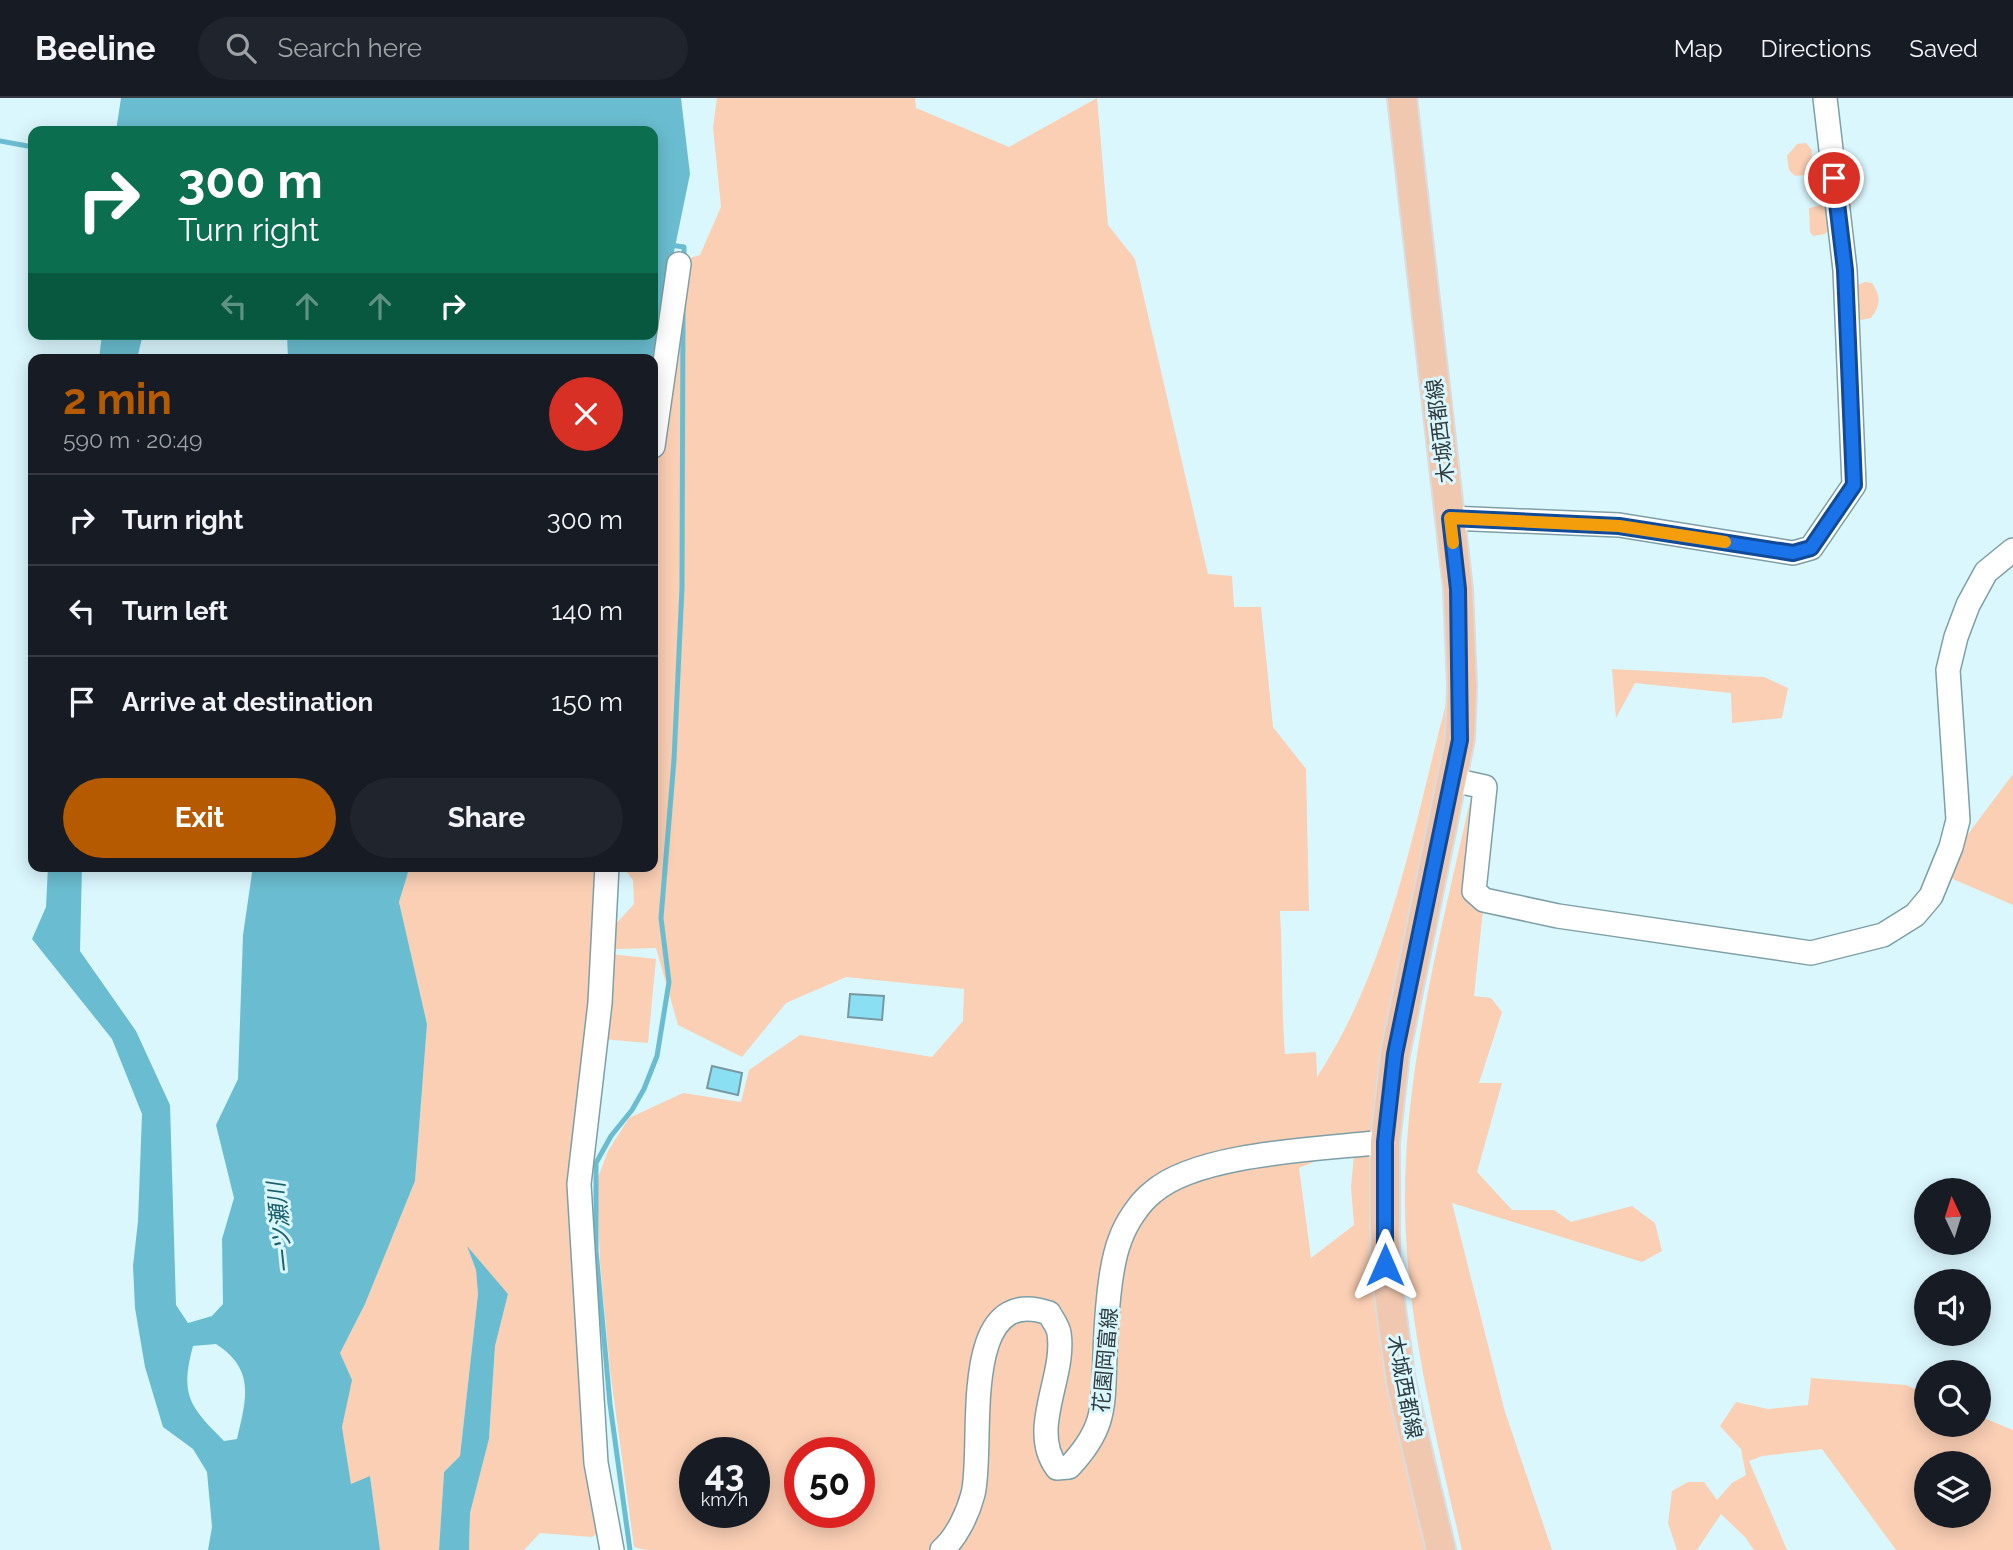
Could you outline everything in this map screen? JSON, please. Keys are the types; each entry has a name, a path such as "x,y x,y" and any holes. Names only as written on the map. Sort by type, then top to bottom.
{"main road":[{"name":"木城西都線","path":"1402,98 1458,589 1462,686 1460,740 1453,780 1395,1054 1385,1142 1385,1265 1401,1382 1441,1550"}],"street":[{"path":"1450,518 1619,526 1793,553 1811,548 1854,485 1845,270 1825,98"},
{"path":"658,411 679,264"},
{"path":"1453,780 1485,788 1474,891 1484,900 1558,916 1811,953 1882,935 1915,915 1931,896 1951,847 1958,820 1948,670 1968,605 1986,572 2013,550"},
{"path":"607,872 600,1003 579,1184 596,1463 612,1550"},
{"name":"花園岡富線","path":"942,1550 960,1526 973,1493 977,1396 987,1343 998,1324 1010,1312 1030,1307 1049,1313 1059,1331 1056,1382 1045,1429 1048,1455 1057,1468 1069,1467 1085,1450 1102,1417 1106,1326 1119,1241 1129,1220 1152,1192 1169,1181 1206,1167 1311,1148 1385,1142"}],"shaded area":[{"path":"717,98 915,98 916,108 1009,147 1097,98 1108,225 1135,259 1208,574 1232,576 1234,607 1261,607 1273,727 1306,769 1309,911 1280,911 1283,1019 1285,1054 1316,1052 1317,1077 1364,988 1382,941 1398,892 1448,696 1448,726 1373,1272 1387,1377 1428,1550 646,1550 634,1547 610,1370 600,1263 597,1180 608,1151 629,1118 683,1093 741,1102 749,1070 800,1035 932,1057 963,1021 964,989 846,977 786,1003 742,1057 678,1025 656,948 615,949 615,925 634,904 633,880 627,872 658,872 658,354 653,354 672,263 700,255 721,207 713,127","holes":["1355,1145 1351,1187 1354,1225 1311,1258 1299,1168"]},
{"path":"1806,143 1812,150 1811,174 1795,176 1789,170 1787,156 1797,144"},
{"path":"1822,205 1826,210 1828,230 1825,234 1813,236 1810,232 1809,208"},
{"path":"1865,282 1872,283 1875,288 1878,296 1877,309 1871,318 1855,321 1855,286"},
{"path":"1612,669 1764,677 1788,688 1782,718 1732,723 1731,693 1635,683 1616,718"},
{"path":"2013,774 2013,905 1939,873"},
{"path":"1470,801 1468,854 1484,900 1474,996 1491,998 1502,1012 1479,1083 1502,1083 1477,1172 1512,1210 1554,1210 1571,1222 1632,1206 1655,1223 1662,1251 1642,1262 1452,1203 1505,1412 1552,1550 1462,1550 1424,1378 1411,1292 1405,1204 1406,1153 1417,1052 1436,951"},
{"path":"408,872 606,872 579,1184 608,1526 592,1537 540,1533 524,1550 469,1550 470,1513 489,1439 495,1346 508,1294 468,1249 476,1270 478,1294 460,1456 444,1472 439,1550 380,1550 370,1476 351,1485 342,1427 351,1380 340,1353 365,1304 415,1181 427,1024 399,902"},
{"path":"610,954 656,959 648,1043 602,1039"},
{"path":"1811,1378 1906,1385 1914,1388 1914,1437 1991,1437 1991,1421 2013,1430 2013,1550 1896,1550 1822,1449 1762,1456 1749,1461 1787,1550 1754,1550 1745,1537 1721,1514 1697,1550 1677,1550 1668,1523 1672,1491 1688,1482 1704,1482 1717,1500 1732,1483 1746,1475 1741,1449 1720,1426 1736,1402 1768,1409 1808,1405"}],"water":[{"path":"121,98 681,98 690,174 658,330 658,126 117,126"},
{"path":"101,340 142,340 138,354 100,354"},
{"path":"287,340 656,340 653,354 288,354"},
{"name":"一ツ瀬川","path":"48,872 82,872 80,951 136,1031 170,1105 176,1305 188,1323 212,1316 223,1304 222,1239 234,1198 216,1125 238,1079 243,935 252,872 408,872 399,902 427,1024 415,1181 365,1304 340,1353 352,1380 342,1427 351,1484 370,1476 380,1550 208,1550 212,1527 207,1472 193,1449 163,1427 145,1367 135,1308 133,1266 138,1221 142,1114 112,1039 32,939 46,907","holes":["216,1344 237,1364 245,1386 243,1411 237,1439 224,1441 190,1399 187,1377 193,1346"]},
{"path":"467,1246 508,1294 495,1346 489,1439 470,1513 469,1550 439,1550 444,1472 460,1456 478,1294 476,1270"}],"building":[{"path":"850,994 884,996 882,1020 848,1017"},
{"path":"712,1066 742,1073 738,1095 707,1088"}],"waterway":[{"path":"0,141 28,146"},
{"path":"670,245 684,247 684,261"},
{"path":"630,1550 610,1404 596,1251 596,1163 611,1136 632,1110 644,1089 657,1056 669,982 661,918 674,760 682,588 683,309"}],"slow traffic":[{"path":"1453,543 1450,518 1619,526 1725,542"}],"route":[{"path":"1385,1265 1385,1142 1395,1054 1460,740 1462,686 1458,589 1450,518 1619,526 1793,553 1811,548 1854,485 1845,270 1834,178"}]}
